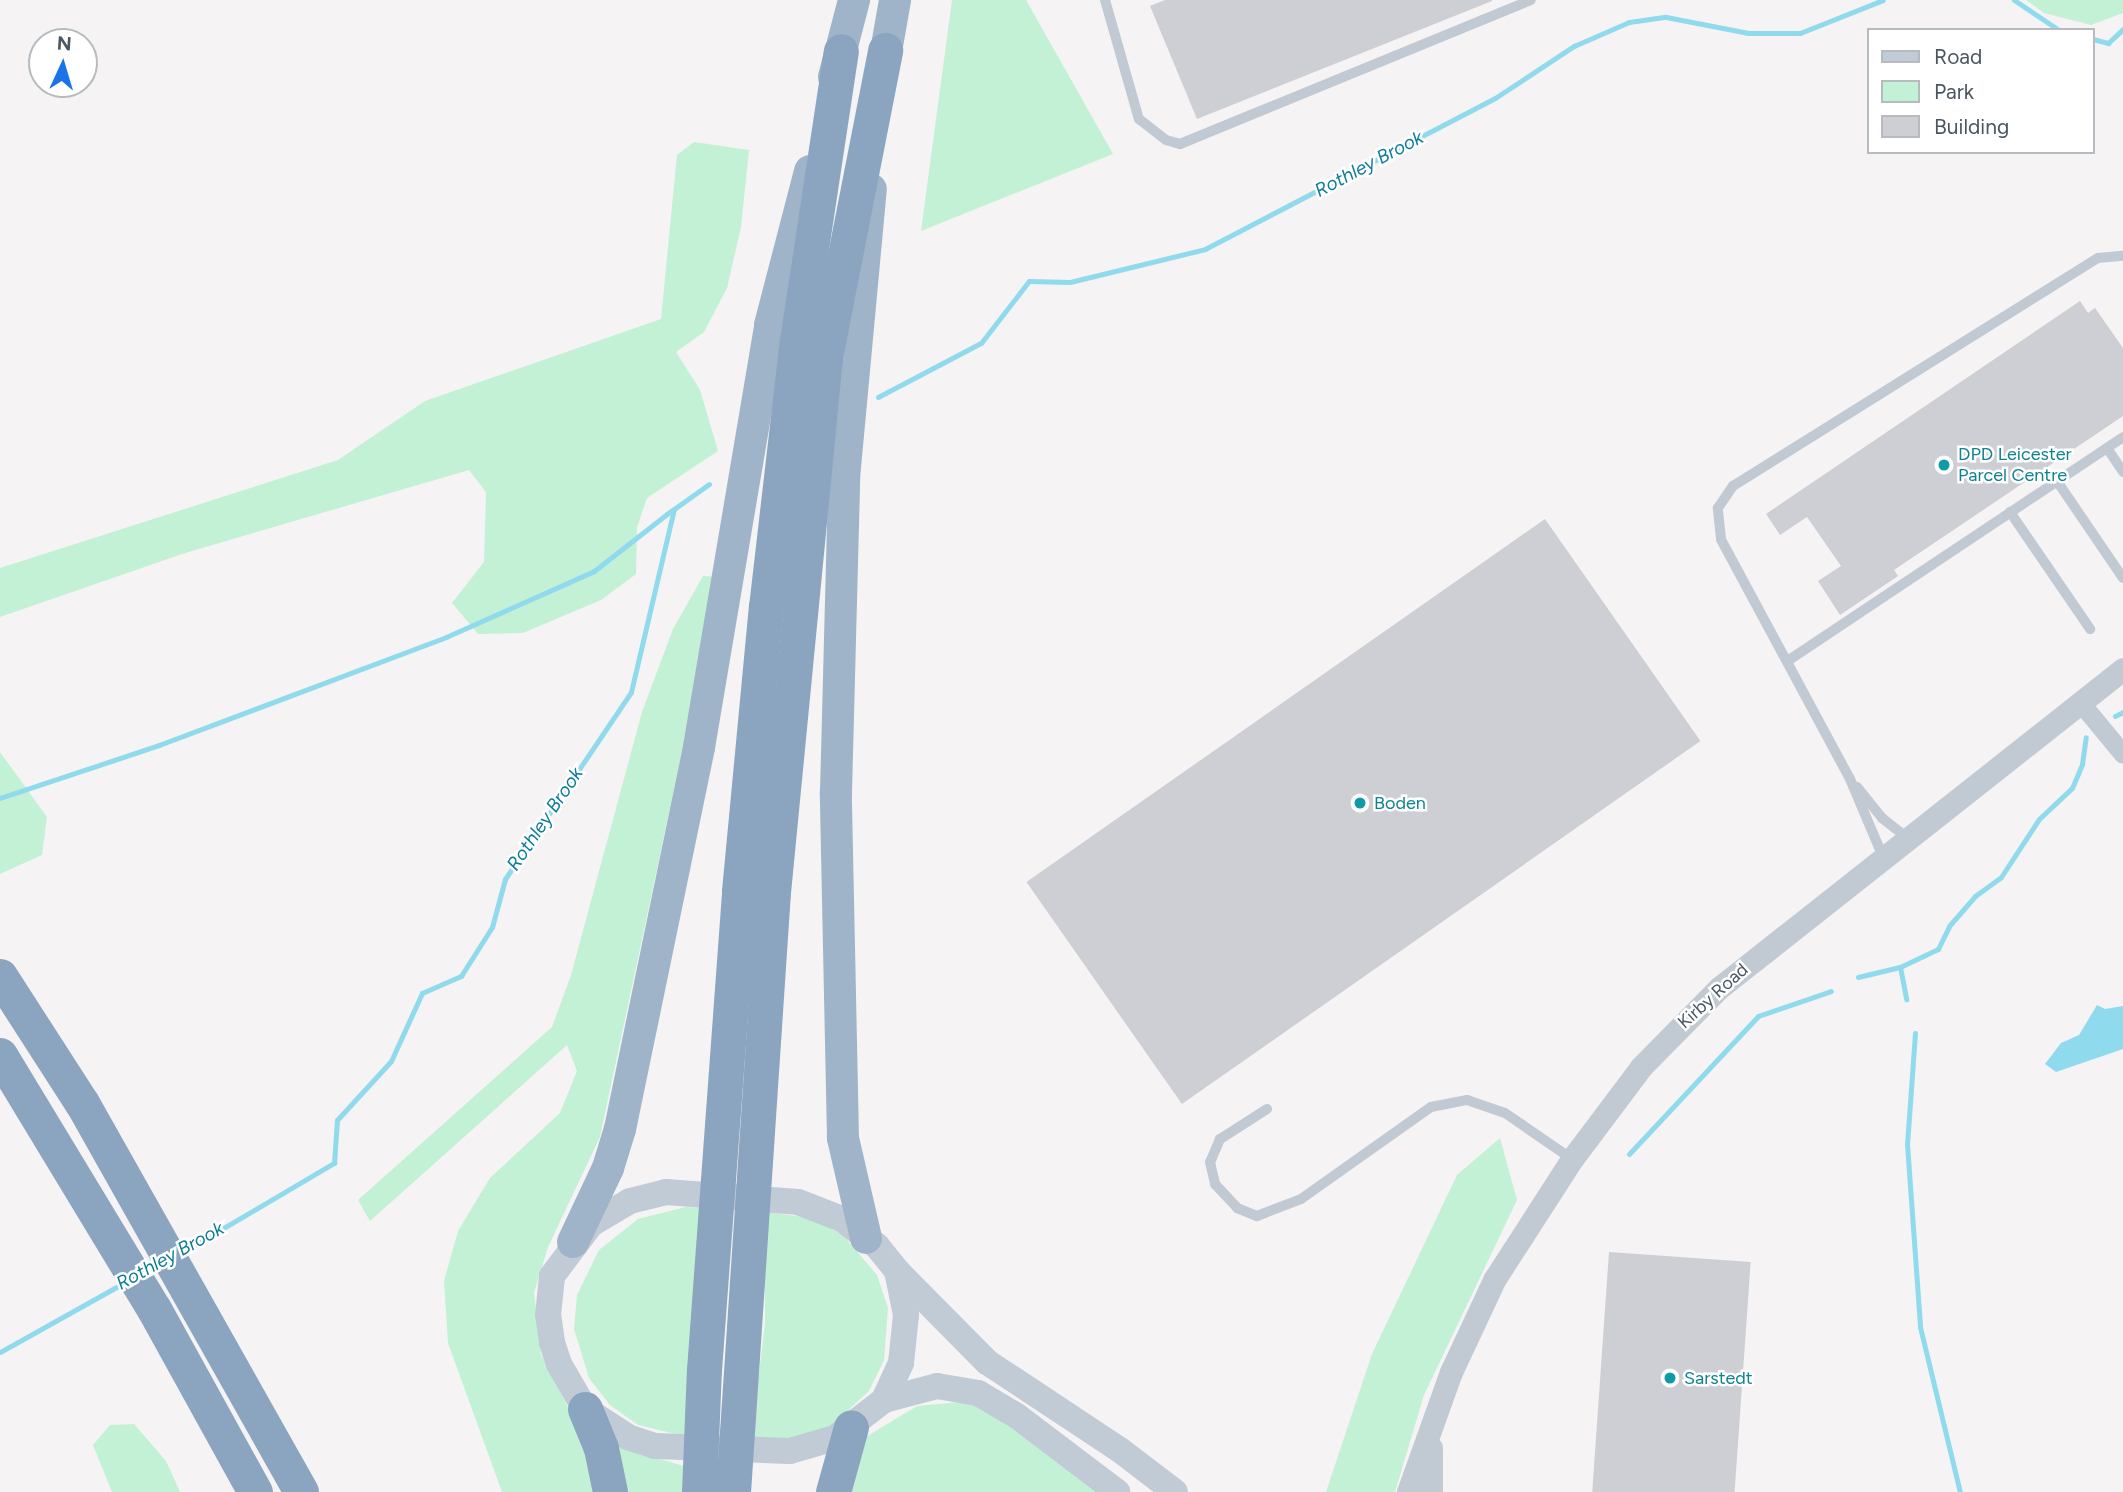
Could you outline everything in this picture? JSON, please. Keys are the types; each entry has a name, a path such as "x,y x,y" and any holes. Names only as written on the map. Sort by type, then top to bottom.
{"highway":[{"path":"573,1242 608,1168 620,1129 699,747 770,325 854,0"},
{"path":"733,1492 773,892 825,356 895,0"},
{"path":"866,1238 843,1138 836,792 844,478 884,50"},
{"path":"699,1492 704,1370 737,919 765,621 797,341 841,51"},
{"path":"0,976 82,1103 301,1492"},
{"path":"0,1055 154,1309 255,1492"},
{"path":"585,1409 601,1448 610,1492"},
{"path":"833,1492 851,1427"}],"main road":[{"path":"1117,1492 1017,1416 978,1393 937,1386 884,1400 835,1438 790,1451 680,1449 634,1440 585,1409 559,1364 548,1315 552,1276 573,1242 591,1224 630,1201 666,1192 778,1199 831,1214 866,1238 987,1362 1103,1438 1175,1492"},
{"path":"884,1400 901,1363 906,1332 897,1271"}],"street":[{"name":"Kirby Road","path":"1408,1492 1451,1372 1494,1280 1572,1159 1641,1067 1718,988 1911,841 2123,669"},
{"path":"2080,702 2123,754"},
{"name":"Kirby Road","path":"1431,1492 1432,1431"}],"lane":[{"path":"1105,0 1139,118 1166,140 1180,144 1531,0"},
{"path":"1884,860 1850,779 1789,660 1721,539 1718,508 1733,486 2098,258 2123,256"},
{"path":"1789,660 2123,437"},
{"path":"2106,448 2123,472"},
{"path":"2057,481 2123,578"},
{"path":"2010,512 2090,629"},
{"path":"1850,779 1882,818 1911,841"},
{"path":"1267,1109 1220,1139 1210,1163 1215,1184 1237,1208 1257,1216 1301,1199 1431,1107 1467,1100 1506,1113 1572,1159"}],"green space":[{"path":"952,0 1026,0 1113,154 921,231"},
{"path":"2026,0 2123,0 2123,13 2091,25 2044,13"},
{"path":"694,142 749,150 741,227 727,288 704,332 676,352 700,390 718,451 647,498 637,527 636,574 601,600 523,633 478,634 452,603 484,562 486,492 469,470 185,553 0,617 0,568 338,460 425,401 661,319 677,155"},
{"path":"703,576 719,577 600,1137 548,1247 534,1293 541,1354 580,1431 596,1492 502,1492 448,1343 444,1281 458,1231 490,1178 560,1113 577,1071 567,1045 370,1221 358,1200 552,1027 571,975 642,712 673,629"},
{"path":"0,752 47,817 42,855 0,874"},
{"path":"1500,1138 1517,1200 1424,1395 1395,1492 1326,1492 1372,1354 1457,1175"},
{"path":"686,1207 703,1208 688,1437 638,1425 610,1405 589,1378 574,1329 577,1295 599,1250 638,1219"},
{"path":"765,1212 812,1218 843,1235 877,1275 888,1308 884,1360 869,1391 831,1426 798,1438 751,1440 765,1323"},
{"path":"961,1402 985,1408 1108,1492 839,1492 861,1440 917,1406"},
{"path":"134,1424 166,1461 180,1492 112,1492 93,1445 110,1425"},
{"path":"619,1447 687,1467 686,1492 627,1492"}],"water":[{"path":"2097,1005 2105,1009 2123,1006 2123,1049 2056,1072 2045,1064 2061,1043 2079,1035"}],"building":[{"path":"1165,0 1492,1 1197,119 1150,6"},
{"name":"DPD Leicester Parcel Centre","path":"2080,301 2088,313 2095,308 2123,348 2123,416 1894,570 1898,576 1840,615 1818,581 1841,566 1807,517 1780,535 1766,514"},
{"name":"Boden","path":"1545,519 1700,741 1182,1104 1026,882"},
{"name":"Sarstedt","path":"1609,1252 1751,1262 1735,1492 1592,1492"}],"waterway":[{"name":"Rothley Brook","path":"878,397 981,343 1029,281 1070,282 1205,249 1495,98 1574,46 1629,22 1666,17 1748,33 1800,33 1883,0"},
{"name":"Rothley Brook","path":"2014,0 2056,28"},
{"name":"Rothley Brook","path":"2095,40 2108,43 2123,29"},
{"name":"Rothley Brook","path":"181,1253 334,1163 337,1120 391,1061 422,993 461,976 492,927 505,879 631,692 674,509 709,484"},
{"name":"Rothley Brook","path":"0,798 159,745 446,637 594,571 672,510"},
{"path":"2115,716 2123,712"},
{"path":"1858,977 1900,967 1938,949 1949,926 1975,896 2001,877 2039,819 2072,788 2082,764 2086,737"},
{"path":"1900,967 1906,999"},
{"path":"1629,1154 1758,1016 1831,991"},
{"path":"1915,1033 1907,1144 1920,1327 1960,1492"},
{"name":"Rothley Brook","path":"0,1352 125,1282"}],"place":[{"name":"DPD Leicester Parcel Centre","path":"1944,465"},
{"name":"Boden","path":"1360,803"},
{"name":"Sarstedt","path":"1670,1378"}]}
